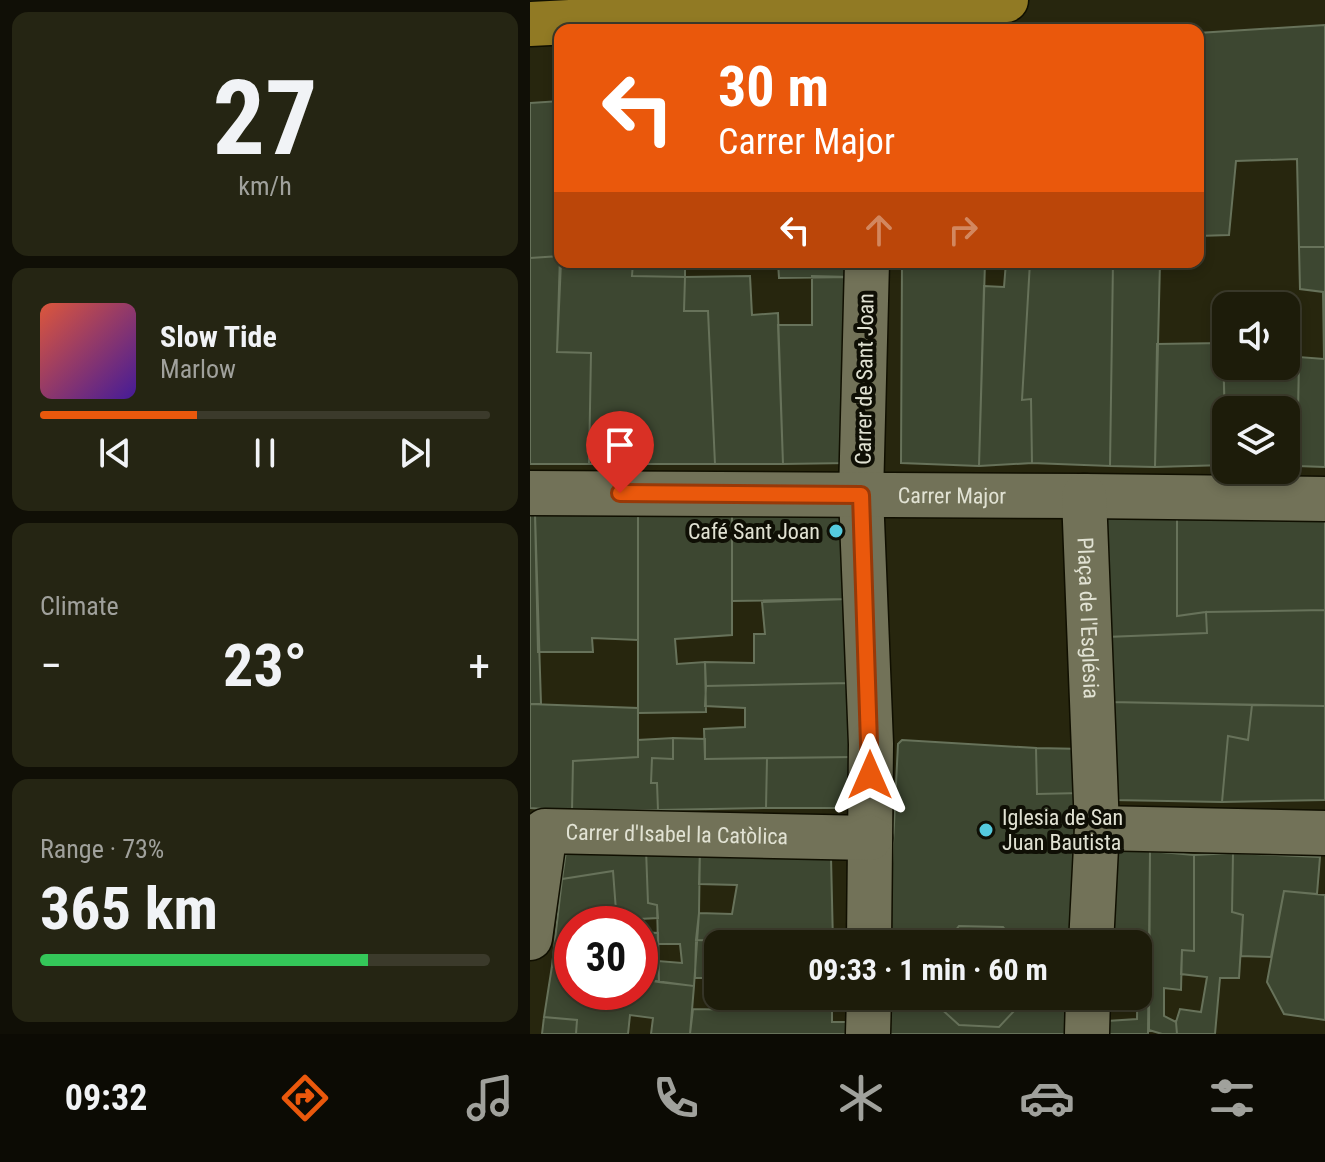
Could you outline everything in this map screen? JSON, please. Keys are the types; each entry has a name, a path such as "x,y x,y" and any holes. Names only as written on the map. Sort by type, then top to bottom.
{"main road":[{"path":"530,24 873,12 1006,0"}],"street":[{"name":"Carrer de Sant Joan","path":"861,495 867,268"},
{"name":"Carrer Major","path":"530,493 1325,499"},
{"path":"861,495 871,744 869,930"},
{"name":"Plaça de l'Església","path":"1084,496 1097,828 1092,930"},
{"path":"1097,828 1325,833"},
{"name":"Carrer d'Isabel la Catòlica","path":"530,938 545,831 870,838"},
{"path":"868,1034 869,1010"},
{"path":"1087,1034 1088,1010"}],"building":[{"path":"1325,25 1325,247 1299,247 1297,159 1236,161 1229,235 1204,236 1204,33"},
{"path":"554,101 554,256 530,258 530,103"},
{"path":"1299,247 1325,247 1325,467 1300,466 1300,357 1324,359 1323,292 1300,289"},
{"path":"554,256 554,268 560,268 557,352 591,353 589,464 530,464 530,258"},
{"path":"561,268 633,268 632,276 685,277 684,311 708,311 715,464 589,464 591,353 557,352"},
{"path":"633,268 685,268 685,277 632,276"},
{"path":"778,268 852,268 851,277 779,278"},
{"path":"902,268 985,268 979,466 901,463"},
{"path":"1006,268 1030,268 1022,400 1031,399 1032,463 979,466 984,286 1004,287"},
{"path":"1030,268 1113,268 1110,466 1032,463 1031,399 1022,400"},
{"path":"1113,268 1160,268 1155,467 1110,466"},
{"path":"750,276 752,315 778,313 783,464 715,464 708,311 684,311 685,277"},
{"path":"812,276 851,277 849,463 783,464 778,325 812,325"},
{"path":"1212,343 1212,380 1224,380 1224,396 1212,396 1212,465 1155,467 1157,344"},
{"path":"1224,380 1299,380 1298,396 1224,396"},
{"path":"1101,511 1177,514 1177,616 1206,612 1207,633 1106,637"},
{"path":"530,514 535,514 541,704 530,704"},
{"path":"535,514 638,515 638,640 592,638 593,652 538,652"},
{"path":"1177,514 1325,521 1325,610 1206,612 1177,616"},
{"path":"638,515 732,515 732,635 675,639 677,664 705,662 706,712 638,713"},
{"path":"732,515 849,515 849,599 732,601"},
{"path":"849,599 850,683 706,686 705,662 754,663 754,634 765,634 762,602"},
{"path":"1325,610 1325,706 1110,702 1106,637 1207,633 1206,612"},
{"path":"850,683 853,757 705,759 704,729 745,727 745,708 705,706 706,686"},
{"path":"1110,702 1252,705 1248,740 1228,736 1222,802 1113,800"},
{"path":"530,704 638,708 638,757 573,761 572,811 530,808"},
{"path":"1252,705 1325,706 1325,800 1222,802 1228,736 1248,740"},
{"path":"673,738 673,759 652,758 651,783 657,783 658,810 572,811 573,761 638,757 638,740"},
{"path":"673,738 705,739 705,759 767,758 766,808 658,810 657,783 651,783 652,758 673,759"},
{"name":"Iglesia de San Juan Bautista","path":"902,740 1036,748 1037,794 1081,793 1076,930 889,930 898,744"},
{"path":"1036,748 1084,749 1081,793 1037,794"},
{"path":"853,757 854,808 766,808 767,758"},
{"path":"700,846 831,857 833,930 704,930 704,940 696,940 699,913 732,914 737,885 699,884"},
{"path":"700,846 694,986 659,982 658,961 682,963 680,944 658,944 658,906 648,903 646,849"},
{"path":"646,849 648,903 657,906 616,906 613,871 562,879 566,851"},
{"path":"1113,849 1150,851 1149,930 1110,930"},
{"path":"1150,851 1194,855 1194,951 1182,950 1181,990 1164,988 1164,1016 1176,1022 1177,1034 1149,1030 1149,1010 1152,1010 1152,930 1150,930"},
{"path":"1233,853 1232,912 1243,915 1239,978 1220,978 1215,1034 1177,1034 1176,1022 1180,1009 1201,1012 1207,977 1181,974 1182,950 1194,951 1194,855"},
{"path":"1233,853 1320,857 1317,894 1284,891 1271,957 1241,956 1243,915 1232,912"},
{"path":"613,871 616,906 559,906 562,879"},
{"path":"1284,891 1325,895 1325,1020 1284,1014 1267,982"},
{"path":"959,926 1003,927 1005,930 956,930"},
{"path":"696,940 704,940 704,978 695,978"},
{"path":"552,966 554,1010 658,1010 658,981 694,986 690,1034 651,1034 653,1018 630,1015 628,1034 576,1034 577,1020 544,1017"},
{"path":"693,1009 832,1010 832,1022 852,1022 853,1034 690,1034"},
{"path":"884,1010 1072,1010 1071,1034 883,1034"},
{"path":"942,1010 1015,1010 999,1027 959,1025"},
{"path":"1137,1010 1148,1010 1148,1034 1103,1034 1107,1021 1137,1019"},
{"path":"544,1017 577,1020 576,1034 542,1034"}],"place":[{"name":"Café Sant Joan","path":"836,531"},
{"name":"Iglesia de San Juan Bautista","path":"986,830"}],"route":[{"path":"620,493 861,495 870,775"}]}
